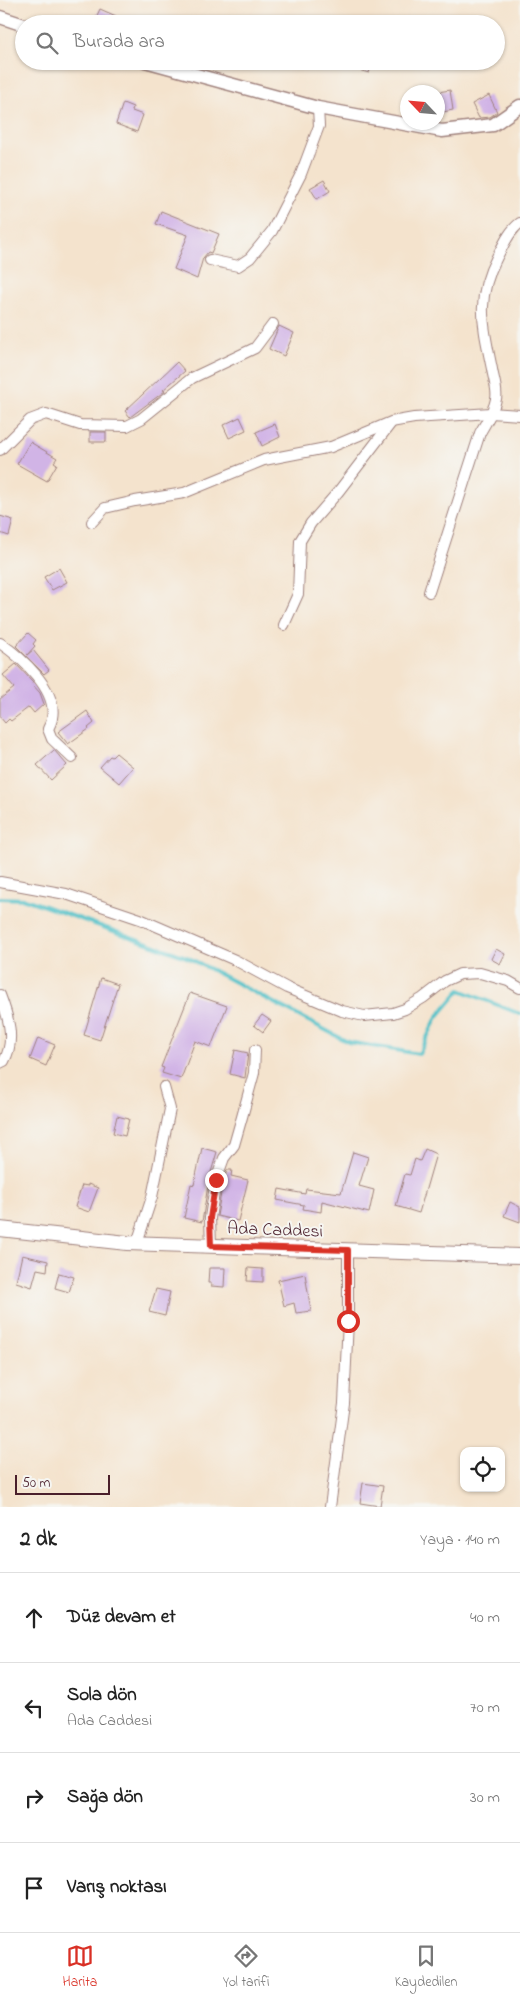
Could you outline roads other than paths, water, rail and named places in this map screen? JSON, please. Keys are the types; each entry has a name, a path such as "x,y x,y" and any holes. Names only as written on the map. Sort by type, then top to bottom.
{"main road":[{"name":"Ada Caddesi","path":"0,1229 137,1243 520,1256"}],"street":[{"path":"0,17 15,22"},
{"path":"179,70 318,108 442,131 493,125 520,106"},
{"path":"210,260 238,266 250,258 272,231 301,174 319,126 318,108"},
{"path":"429,592 480,433 497,397 481,318 483,297 490,269 503,245 520,223"},
{"path":"0,450 30,420 46,414 80,425 127,426 141,419 192,378 255,348 273,324"},
{"path":"92,522 105,508 184,493 264,460 331,447 391,422 414,418 491,413 520,415"},
{"path":"284,625 298,594 300,541 311,523 338,492 391,422"},
{"path":"1,645 29,668 47,690 52,718 48,729 52,739 72,758"},
{"path":"0,882 66,894 140,919 235,960 287,988 342,1011 364,1016 393,1013 405,1009 444,982 460,974 480,974 508,982 520,988"},
{"path":"0,995 11,1036 8,1055 4,1062 0,1063"},
{"path":"211,1246 210,1218 216,1180 224,1158 234,1145 254,1073 255,1050"},
{"path":"137,1243 152,1197 170,1109 164,1087"},
{"path":"330,1507 344,1403 348,1321 348,1250"}],"waterway":[{"path":"0,898 25,899 189,958 348,1042 419,1054 437,1017 460,990 520,1014"}]}
